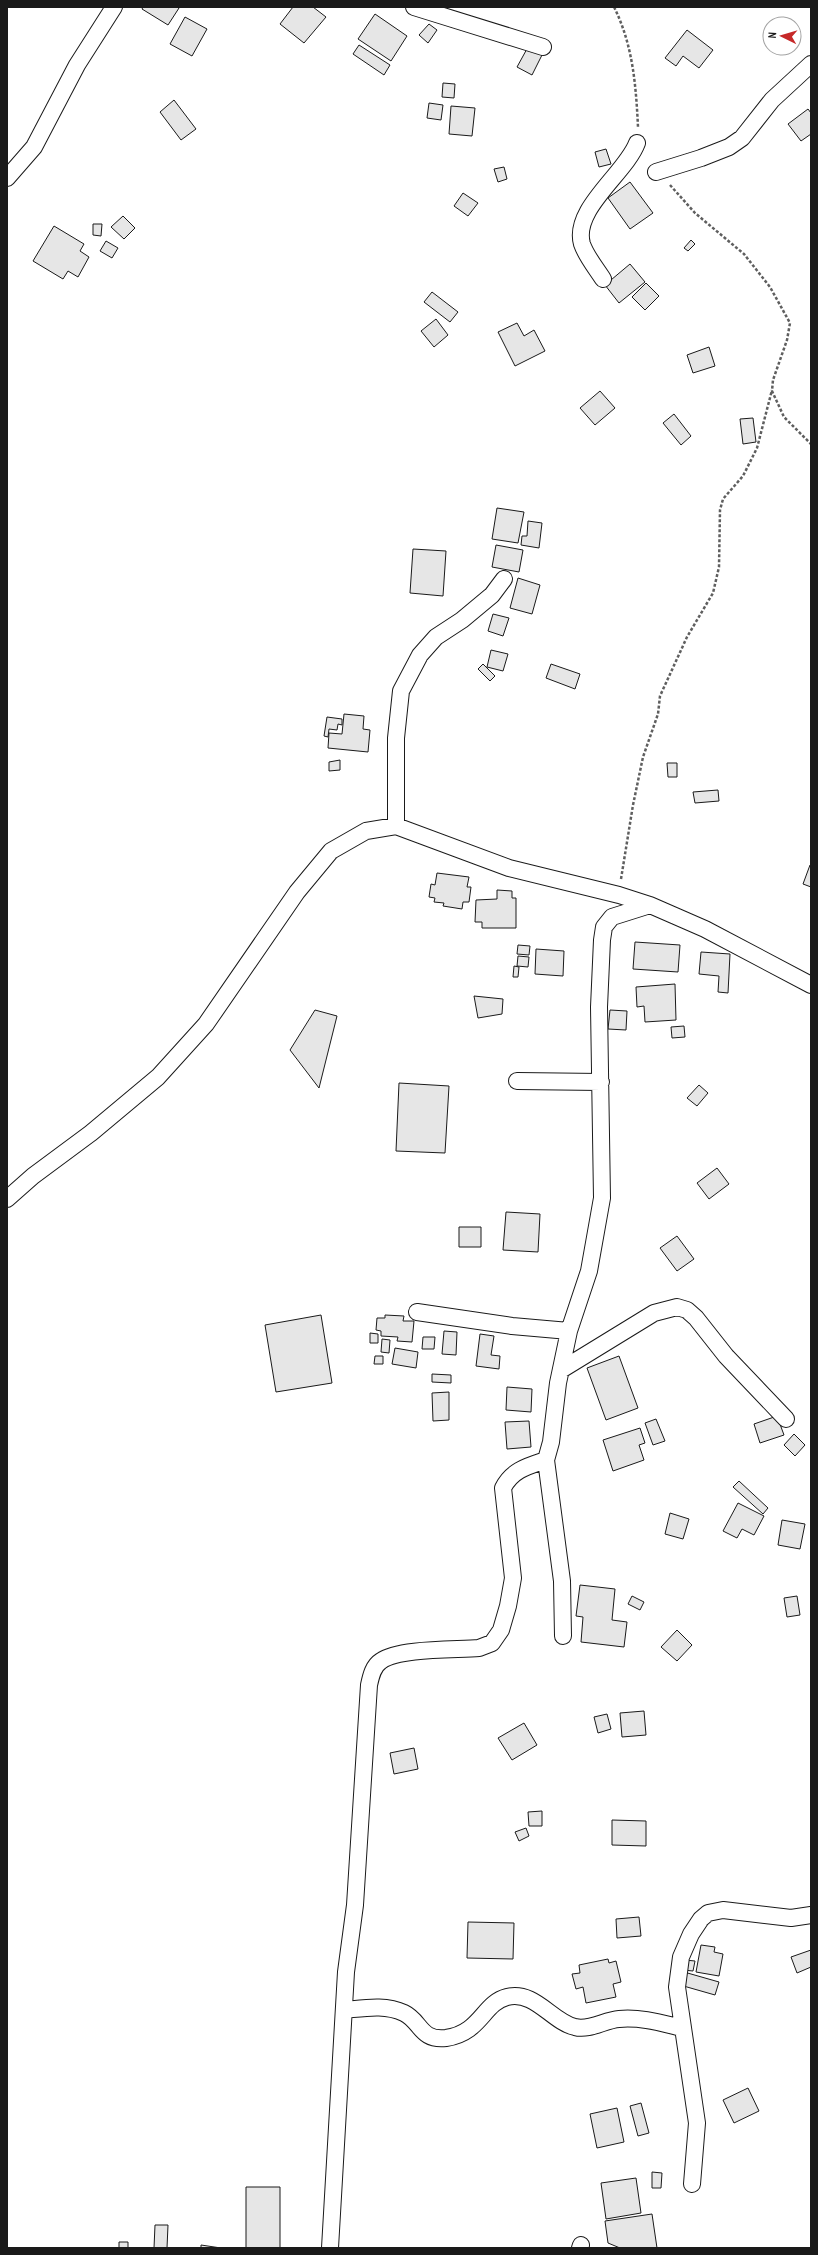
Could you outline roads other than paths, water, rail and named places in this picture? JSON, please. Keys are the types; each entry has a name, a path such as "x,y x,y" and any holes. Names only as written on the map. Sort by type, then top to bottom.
{"street":[{"path":"7,178 34,147 77,66 114,7"},
{"path":"414,7 543,47"},
{"path":"656,172 701,158 729,147 742,138 772,100 811,64"},
{"path":"603,279 582,243 582,228 597,197 633,154 638,143"},
{"path":"396,826 396,738 400,691 420,654 436,637 462,620 492,596 504,579"},
{"path":"7,1199 33,1176 91,1133 158,1078 206,1024 296,892 331,852 366,831 396,826 509,868 619,895 650,905 705,929 811,985"},
{"path":"563,1636 562,1581 546,1460 551,1442 561,1370 569,1331 589,1271 602,1198 599,1007 602,940 604,927 612,917 650,905"},
{"path":"517,1081 601,1082"},
{"path":"561,1370 654,1313 676,1307 687,1310 696,1318 726,1356 786,1419"},
{"path":"417,1312 512,1326 569,1331"},
{"path":"330,2248 346,1972 355,1906 369,1685 373,1671 381,1661 398,1654 480,1648 492,1644 502,1624 514,1578 503,1488 508,1477 522,1468 546,1460"},
{"path":"692,2184 697,2123 677,1987 681,1958 700,1918 708,1913 723,1910 791,1918 811,1915"},
{"path":"344,2010 388,2008 406,2014 424,2034 446,2038 465,2032 474,2027 498,2000 510,1996 537,2003 570,2026 577,2028 619,2019 656,2020 682,2028"}]}
